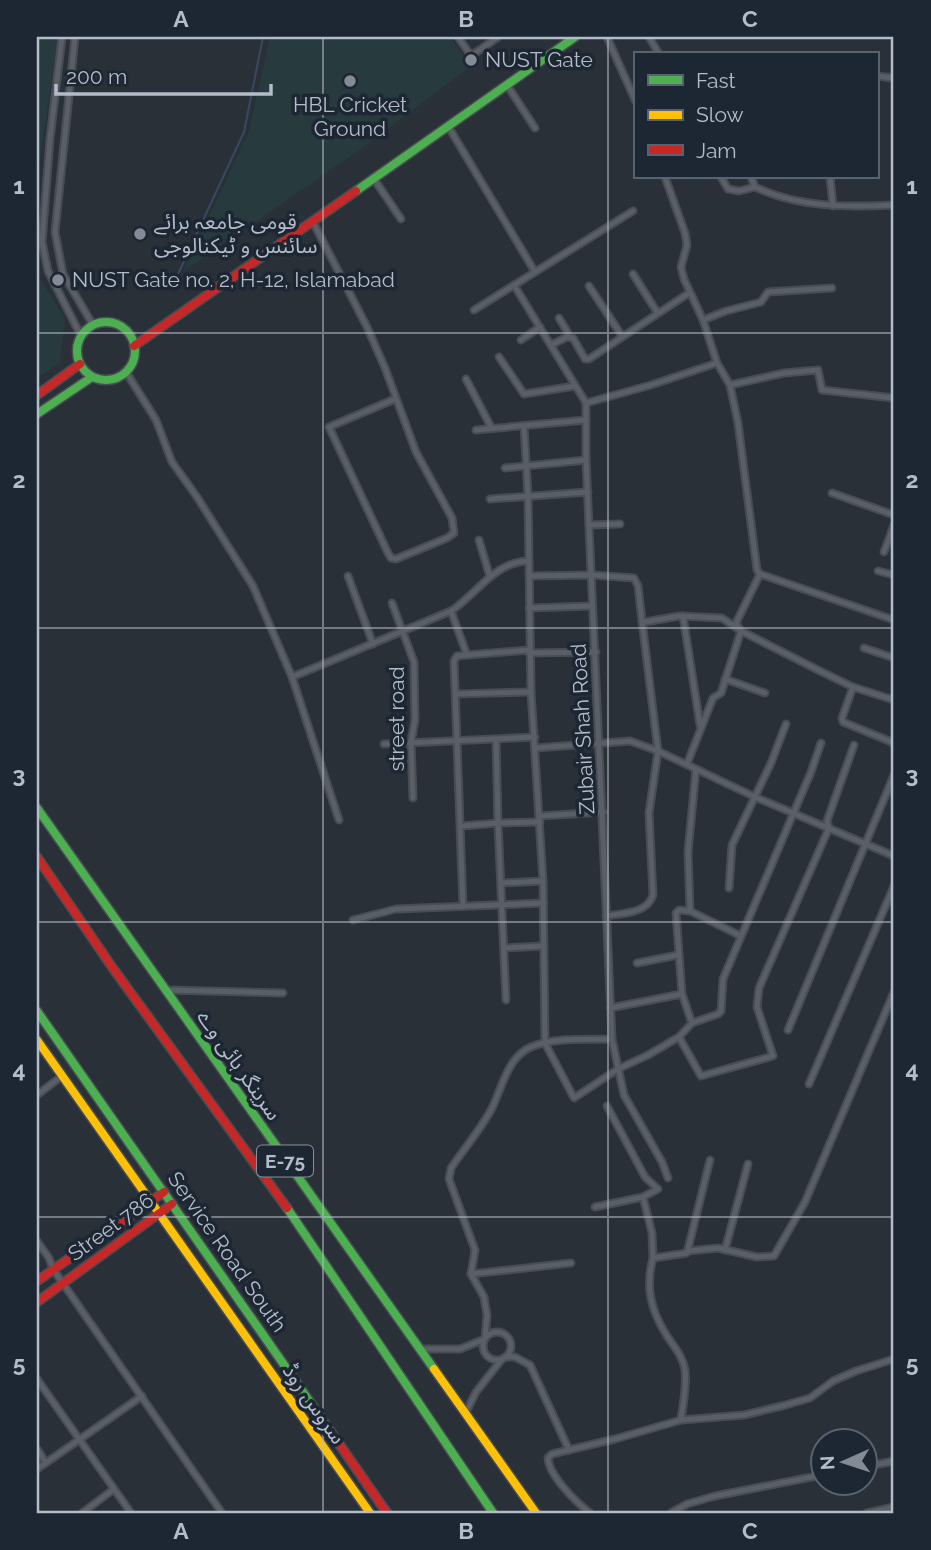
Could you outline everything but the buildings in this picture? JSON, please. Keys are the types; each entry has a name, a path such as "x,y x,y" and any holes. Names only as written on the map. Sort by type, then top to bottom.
{"main road":[{"path":"134,346 575,37"},
{"path":"107,322 121,326 132,338 135,355 126,372 110,380 92,377 80,364 77,345 81,336 93,324 107,322"},
{"path":"37,396 80,364"},
{"path":"37,414 92,377"},
{"name":"سرینگر ہائی وے","path":"37,808 536,1513"},
{"name":"E-75","path":"37,857 111,967 284,1203 493,1513"},
{"name":"Service Road South","path":"37,1011 387,1513"},
{"name":"سروس روڈ","path":"37,1040 370,1513"},
{"name":"Street 786","path":"37,1281 164,1192"},
{"name":"Street 786","path":"37,1302 172,1204"}],"street":[{"path":"62,37 42,242 48,271 81,336"},
{"path":"75,37 56,214 56,246 63,274 93,324"},
{"path":"458,37 472,58 498,37"},
{"path":"607,37 634,98"},
{"path":"58,72 71,73"},
{"path":"507,85 536,128"},
{"path":"448,126 534,272"},
{"path":"664,178 685,233 687,245 681,267 689,293 703,320 717,363 730,385 738,423 757,570 760,574 894,620"},
{"path":"722,178 728,189 739,191 755,187 774,196 821,206 894,205"},
{"path":"751,178 755,187"},
{"path":"830,178 833,206"},
{"path":"374,179 401,219"},
{"path":"474,310 633,211"},
{"path":"313,222 368,327 416,452 452,518 454,533 397,559 391,558 388,553 329,427 395,399"},
{"path":"633,274 657,312"},
{"path":"514,285 586,403 717,363"},
{"path":"589,286 622,336"},
{"path":"703,320 761,302 768,292 832,288"},
{"path":"551,345 567,337 573,338 585,359 589,359 689,293"},
{"path":"559,317 568,332 567,337"},
{"path":"521,340 540,327"},
{"path":"499,357 524,394 575,386"},
{"path":"730,385 783,373 818,370 822,390 894,398"},
{"path":"126,372 156,420 172,462 197,496 253,586 292,677 339,820"},
{"path":"466,379 491,427"},
{"name":"Zubair Shah Road","path":"586,403 586,460 612,1039 624,1095 662,1162 668,1178"},
{"path":"476,429 586,420"},
{"path":"524,426 528,496 529,651 544,903 545,1043 574,1098 618,1069 679,1037 692,1023 721,1011 723,979 821,743"},
{"path":"505,468 586,460"},
{"path":"490,499 588,492"},
{"path":"832,493 894,514"},
{"path":"589,525 620,524"},
{"path":"884,552 894,525"},
{"path":"479,540 490,577"},
{"path":"292,677 451,611 464,603 500,568 513,562 528,561"},
{"path":"878,571 894,575"},
{"path":"687,764 713,698 721,692 741,631 736,622 760,574"},
{"path":"529,576 592,575 634,578 638,586 658,751 649,813 653,895 645,908 606,916"},
{"path":"348,576 373,644"},
{"name":"street road","path":"392,603 414,662 415,720 411,743 413,798"},
{"path":"529,608 593,606"},
{"path":"451,611 467,655"},
{"path":"642,621 683,616 722,618 741,631 853,687 894,700"},
{"path":"683,616 701,729"},
{"path":"864,648 894,658"},
{"path":"463,906 454,659 467,655 529,651 596,652"},
{"path":"725,679 765,692"},
{"path":"853,687 843,722 894,743"},
{"path":"456,694 531,692"},
{"path":"729,888 732,845 786,724"},
{"path":"384,744 535,737"},
{"path":"496,740 506,1000"},
{"path":"536,748 630,741 894,856"},
{"path":"679,1037 701,1076 773,1056 757,1007 759,988 829,828 827,821 854,745"},
{"path":"690,911 688,852 696,769"},
{"path":"788,1030 894,775"},
{"path":"462,826 603,813"},
{"path":"502,883 543,881"},
{"path":"809,1084 894,886"},
{"path":"354,920 396,909 544,903"},
{"path":"692,1023 682,994 676,913 679,910 690,911 741,936"},
{"path":"504,948 544,946"},
{"path":"637,963 678,955"},
{"path":"164,990 283,993"},
{"path":"688,1251 718,1248 757,1257 774,1256 805,1202 894,992"},
{"path":"610,1008 682,994"},
{"path":"569,1450 530,1365 515,1357 495,1360 484,1352 487,1315 484,1297 471,1274 475,1250 449,1179 451,1168 491,1111 519,1054 530,1047 545,1043 612,1039"},
{"path":"37,1095 62,1076"},
{"path":"596,1207 643,1197 658,1189 645,1177 607,1106"},
{"path":"653,1258 685,1255 688,1251 709,1160"},
{"path":"725,1250 748,1164"},
{"path":"643,1197 652,1233 653,1258 648,1277 651,1301 662,1328 679,1354 685,1369 681,1420"},
{"path":"37,1241 63,1284 222,1513"},
{"path":"471,1274 571,1263"},
{"path":"419,1349 460,1349 495,1332 507,1336 511,1347 476,1392 465,1414"},
{"path":"590,1513 570,1494 548,1464 548,1458 552,1454 681,1420 744,1415 810,1398 833,1381 894,1359"},
{"path":"37,1379 131,1513"},
{"path":"37,1469 142,1396"},
{"path":"37,1450 46,1463"},
{"path":"671,1513 687,1504 715,1496 808,1478"},
{"path":"85,1513 114,1489"},
{"path":"867,1513 894,1507"}],"green space":[{"path":"37,37 58,37 37,181"},
{"path":"270,37 450,37 471,66 358,151 183,272 249,131"},
{"path":"37,274 65,319 60,363 37,378"}],"waterway":[{"path":"178,274 244,132 263,37"}],"traffic: fast":[{"path":"356,191 575,37"},
{"path":"106,322 117,324 130,335 135,351 133,362 122,375 106,380 95,378 82,367 77,351 79,340 90,327 106,322"},
{"path":"37,414 92,377"},
{"path":"37,808 434,1369"},
{"path":"37,1011 326,1425"},
{"path":"287,1208 493,1513"}],"traffic: slow":[{"path":"37,1040 370,1513"},
{"path":"434,1369 536,1513"}],"traffic: jam":[{"path":"134,346 356,191"},
{"path":"37,395 80,364"},
{"path":"37,857 112,967 287,1208"},
{"path":"37,1281 164,1192"},
{"path":"37,1302 172,1204"},
{"path":"326,1425 387,1513"}],"place":[{"name":"NUST Gate","path":"471,60"},
{"name":"HBL Cricket Ground","path":"350,81"},
{"name":"قومی جامعہ برائے سائنس و ٹیکنالوجی","path":"140,234"},
{"name":"NUST Gate no. 2, H-12, Islamabad","path":"58,280"}]}
